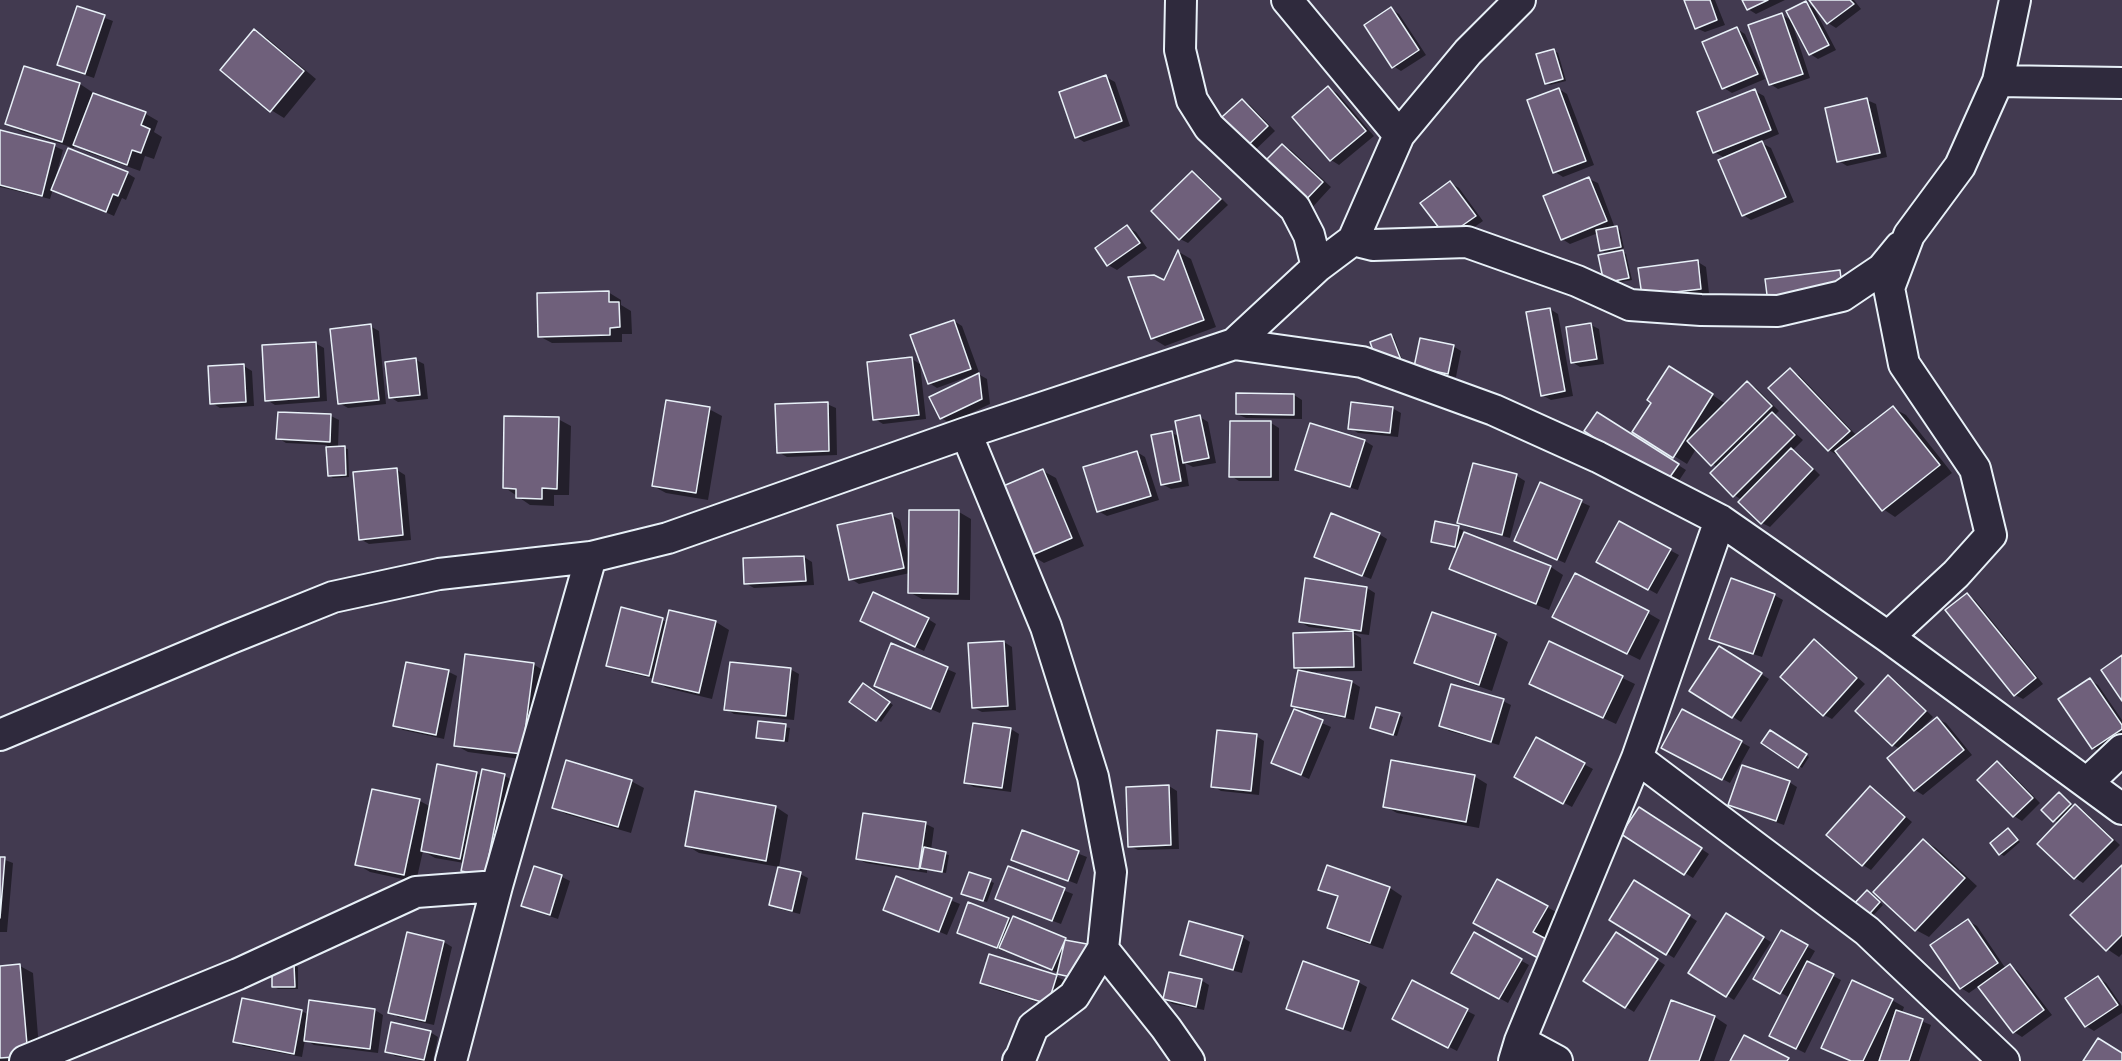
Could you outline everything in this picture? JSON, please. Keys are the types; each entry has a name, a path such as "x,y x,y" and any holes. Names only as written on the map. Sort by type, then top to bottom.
{"street":[{"path":"1181,0 1180,50 1192,100 1209,128 1295,208 1309,235 1317,267"},
{"path":"1287,0 1399,135"},
{"path":"0,735 333,597 439,574 591,557 668,538 966,433 1234,344 1317,267 1353,240 1399,135 1468,52 1520,0"},
{"path":"1353,240 1373,245 1467,242 1577,281 1630,305 1701,310 1778,311 1842,296 1882,268 1960,166 1998,81 2015,0"},
{"path":"1998,81 2122,83"},
{"path":"1888,637 1956,574 1991,535 1975,469 1904,364 1889,288 1909,235"},
{"path":"1234,344 1362,362 1494,410 1598,458 1720,520 1888,637 2122,809"},
{"path":"966,433 1046,627 1093,777 1111,872 1103,949 1074,996 1034,1027 1022,1057 1018,1061"},
{"path":"1557,1061 1517,1051 1638,758 1720,520"},
{"path":"451,1061 497,886 591,557"},
{"path":"2088,782 2122,750"},
{"path":"1638,758 1868,931 2004,1061"},
{"path":"25,1061 238,974 416,892 497,886"},
{"path":"1103,949 1190,1061"}],"building":[{"path":"1684,0 1710,0 1717,20 1695,29"},
{"path":"1742,0 1768,0 1747,10"},
{"path":"1809,0 1850,0 1854,4 1827,24"},
{"path":"1806,1 1829,45 1809,55 1786,11"},
{"path":"77,6 105,15 85,74 57,65"},
{"path":"1391,7 1419,50 1392,68 1364,25"},
{"path":"1782,13 1803,74 1769,85 1748,25"},
{"path":"1737,27 1758,74 1722,89 1702,42"},
{"path":"254,29 304,71 270,112 220,70"},
{"path":"1554,49 1563,79 1545,84 1536,54"},
{"path":"24,66 80,83 62,142 5,124"},
{"path":"1106,75 1122,121 1075,138 1059,92"},
{"path":"1328,86 1366,131 1330,161 1292,117"},
{"path":"1559,88 1586,161 1553,173 1527,100"},
{"path":"1755,89 1771,130 1713,153 1697,112"},
{"path":"93,93 146,112 141,125 150,129 141,153 132,150 127,165 73,145"},
{"path":"1867,98 1880,153 1837,162 1825,108"},
{"path":"1242,99 1268,126 1241,152 1214,124"},
{"path":"0,130 55,144 42,196 0,185"},
{"path":"1762,141 1786,197 1742,216 1718,160"},
{"path":"1282,144 1323,182 1299,207 1258,168"},
{"path":"68,148 128,172 118,196 113,194 106,212 51,190"},
{"path":"1192,171 1221,199 1179,240 1151,211"},
{"path":"1589,177 1607,221 1561,240 1543,196"},
{"path":"1450,181 1476,216 1446,237 1420,203"},
{"path":"1127,225 1140,243 1107,266 1095,248"},
{"path":"1617,226 1621,247 1600,251 1596,230"},
{"path":"1178,250 1204,320 1151,339 1128,277 1154,275 1164,280"},
{"path":"1623,250 1629,278 1604,283 1598,255"},
{"path":"1698,260 1701,289 1642,296 1638,268"},
{"path":"1840,270 1843,295 1768,303 1765,279"},
{"path":"609,291 609,302 619,302 620,327 610,328 610,335 538,337 537,293"},
{"path":"1550,308 1565,391 1541,396 1526,312"},
{"path":"954,320 971,369 928,384 910,335"},
{"path":"1591,323 1597,359 1571,363 1566,327"},
{"path":"371,324 379,400 338,404 330,329"},
{"path":"1391,334 1401,360 1379,368 1370,342"},
{"path":"1420,338 1454,345 1448,374 1414,367"},
{"path":"316,342 319,397 265,401 262,345"},
{"path":"912,357 919,415 873,420 867,362"},
{"path":"416,358 420,395 389,398 385,362"},
{"path":"244,364 246,402 210,404 208,366"},
{"path":"1669,366 1713,394 1673,458 1632,432 1651,403 1647,400"},
{"path":"1790,368 1850,431 1828,451 1768,388"},
{"path":"979,373 982,399 940,419 929,397"},
{"path":"1747,381 1772,406 1711,466 1687,441"},
{"path":"1236,393 1294,394 1294,415 1236,414"},
{"path":"666,400 710,407 696,493 652,486"},
{"path":"828,402 829,451 777,453 775,404"},
{"path":"1351,402 1393,407 1390,433 1348,429"},
{"path":"1893,406 1940,465 1882,511 1835,451"},
{"path":"278,412 331,414 330,442 276,439"},
{"path":"1597,412 1679,464 1665,484 1584,431"},
{"path":"1772,412 1795,435 1733,497 1710,473"},
{"path":"1200,415 1209,458 1183,463 1175,421"},
{"path":"504,416 559,417 557,489 542,488 542,499 516,498 516,489 503,488"},
{"path":"1230,421 1271,421 1271,477 1229,477"},
{"path":"1310,423 1365,440 1350,487 1295,470"},
{"path":"1172,431 1181,481 1161,485 1151,435"},
{"path":"345,446 346,475 328,476 326,447"},
{"path":"1791,448 1813,469 1761,524 1738,502"},
{"path":"1137,451 1151,496 1097,512 1083,467"},
{"path":"1473,463 1517,474 1502,535 1457,523"},
{"path":"397,468 403,535 359,540 353,472"},
{"path":"1043,469 1072,538 1030,556 1001,487"},
{"path":"1540,482 1582,500 1557,560 1514,541"},
{"path":"909,510 959,510 958,594 908,593"},
{"path":"892,513 904,568 849,580 837,525"},
{"path":"1331,513 1380,533 1362,576 1314,557"},
{"path":"1435,521 1459,526 1455,547 1431,542"},
{"path":"1619,521 1671,549 1648,590 1596,562"},
{"path":"1464,532 1551,566 1536,604 1449,569"},
{"path":"804,556 806,581 744,584 743,558"},
{"path":"1575,573 1649,611 1627,654 1552,617"},
{"path":"1305,578 1367,587 1361,631 1299,622"},
{"path":"1731,578 1775,594 1753,654 1709,639"},
{"path":"873,592 929,618 915,647 860,621"},
{"path":"1967,593 2036,678 2014,696 1945,610"},
{"path":"621,607 663,618 649,676 606,666"},
{"path":"669,610 716,621 699,693 652,682"},
{"path":"1432,612 1496,634 1479,685 1414,663"},
{"path":"1353,631 1354,667 1294,668 1293,633"},
{"path":"1814,639 1857,678 1823,716 1780,677"},
{"path":"1004,641 1008,706 972,708 968,643"},
{"path":"1549,641 1623,676 1603,718 1529,684"},
{"path":"891,643 948,667 931,709 874,686"},
{"path":"1719,646 1762,673 1732,718 1689,691"},
{"path":"465,654 534,663 522,754 454,746"},
{"path":"2122,655 2122,701 2101,670"},
{"path":"406,662 449,670 436,735 393,726"},
{"path":"730,662 791,668 786,716 724,710"},
{"path":"1298,670 1352,681 1345,717 1291,706"},
{"path":"1888,675 1926,711 1892,746 1855,711"},
{"path":"2090,678 2122,725 2122,729 2092,749 2058,699"},
{"path":"863,683 890,702 876,721 849,702"},
{"path":"1451,684 1504,699 1491,742 1439,726"},
{"path":"1376,707 1400,713 1393,735 1370,728"},
{"path":"1294,709 1323,720 1301,775 1271,763"},
{"path":"1682,709 1742,741 1722,780 1661,748"},
{"path":"1937,717 1964,750 1914,791 1887,758"},
{"path":"758,721 786,724 784,741 756,738"},
{"path":"973,723 1011,728 1002,788 964,783"},
{"path":"1217,730 1257,734 1251,791 1211,787"},
{"path":"1770,730 1807,754 1798,768 1761,743"},
{"path":"1536,737 1585,763 1563,804 1514,777"},
{"path":"566,760 632,780 618,827 552,808"},
{"path":"1391,760 1475,775 1466,822 1383,807"},
{"path":"1997,761 2033,798 2013,817 1977,780"},
{"path":"437,764 477,772 460,859 421,851"},
{"path":"1742,765 1790,781 1776,821 1728,805"},
{"path":"482,769 505,774 485,876 461,871"},
{"path":"1169,785 1171,845 1128,847 1126,787"},
{"path":"1870,786 1905,817 1862,866 1826,835"},
{"path":"372,789 420,799 404,875 355,865"},
{"path":"695,791 776,806 766,861 685,846"},
{"path":"2059,792 2071,804 2053,822 2041,810"},
{"path":"2075,804 2113,840 2074,879 2037,844"},
{"path":"1639,807 1702,848 1684,875 1621,834"},
{"path":"863,813 926,822 919,869 856,859"},
{"path":"2008,828 2018,840 1999,855 1990,843"},
{"path":"1022,830 1079,851 1068,881 1011,860"},
{"path":"1923,839 1965,878 1915,931 1873,892"},
{"path":"924,847 946,852 942,872 920,868"},
{"path":"0,857 5,857 0,918"},
{"path":"1327,865 1390,887 1370,943 1327,928 1338,896 1318,890"},
{"path":"2122,865 2122,935 2106,951 2070,915"},
{"path":"534,866 562,875 550,915 521,906"},
{"path":"1008,866 1065,888 1052,921 995,899"},
{"path":"778,867 801,872 792,911 769,905"},
{"path":"969,872 991,879 983,901 961,894"},
{"path":"896,876 952,898 939,932 883,910"},
{"path":"1497,879 1548,906 1533,932 1548,940 1538,958 1473,923"},
{"path":"1634,880 1690,915 1666,955 1609,920"},
{"path":"1867,890 1880,902 1864,920 1850,908"},
{"path":"968,902 1009,918 997,948 957,933"},
{"path":"1726,913 1764,937 1726,997 1688,973"},
{"path":"1013,916 1066,938 1052,970 999,948"},
{"path":"1968,919 1998,963 1960,989 1930,945"},
{"path":"1189,921 1243,936 1233,970 1180,955"},
{"path":"1781,930 1808,945 1780,994 1753,979"},
{"path":"407,932 444,941 425,1021 388,1013"},
{"path":"1474,932 1522,959 1499,999 1451,973"},
{"path":"1616,932 1658,959 1625,1008 1583,981"},
{"path":"1065,940 1087,944 1080,979 1057,974"},
{"path":"989,954 1057,975 1048,1004 980,983"},
{"path":"1303,961 1359,981 1343,1029 1286,1009"},
{"path":"1807,961 1834,974 1796,1049 1769,1036"},
{"path":"20,964 28,1056 0,1058 0,966"},
{"path":"272,964 294,964 295,987 272,987"},
{"path":"2010,964 2044,1010 2013,1033 1978,987"},
{"path":"1169,972 1202,979 1196,1007 1163,999"},
{"path":"2098,976 2118,1005 2085,1027 2065,998"},
{"path":"1412,980 1468,1009 1448,1048 1392,1019"},
{"path":"1852,980 1893,999 1863,1061 1851,1061 1821,1048"},
{"path":"242,998 302,1010 294,1054 233,1042"},
{"path":"309,1000 375,1009 370,1049 304,1041"},
{"path":"1671,1000 1715,1016 1699,1061 1649,1061"},
{"path":"1896,1010 1923,1019 1909,1061 1879,1061"},
{"path":"391,1022 431,1031 424,1060 385,1052"},
{"path":"1744,1035 1789,1058 1787,1061 1730,1061"},
{"path":"2098,1038 2122,1053 2122,1061 2083,1061"}]}
